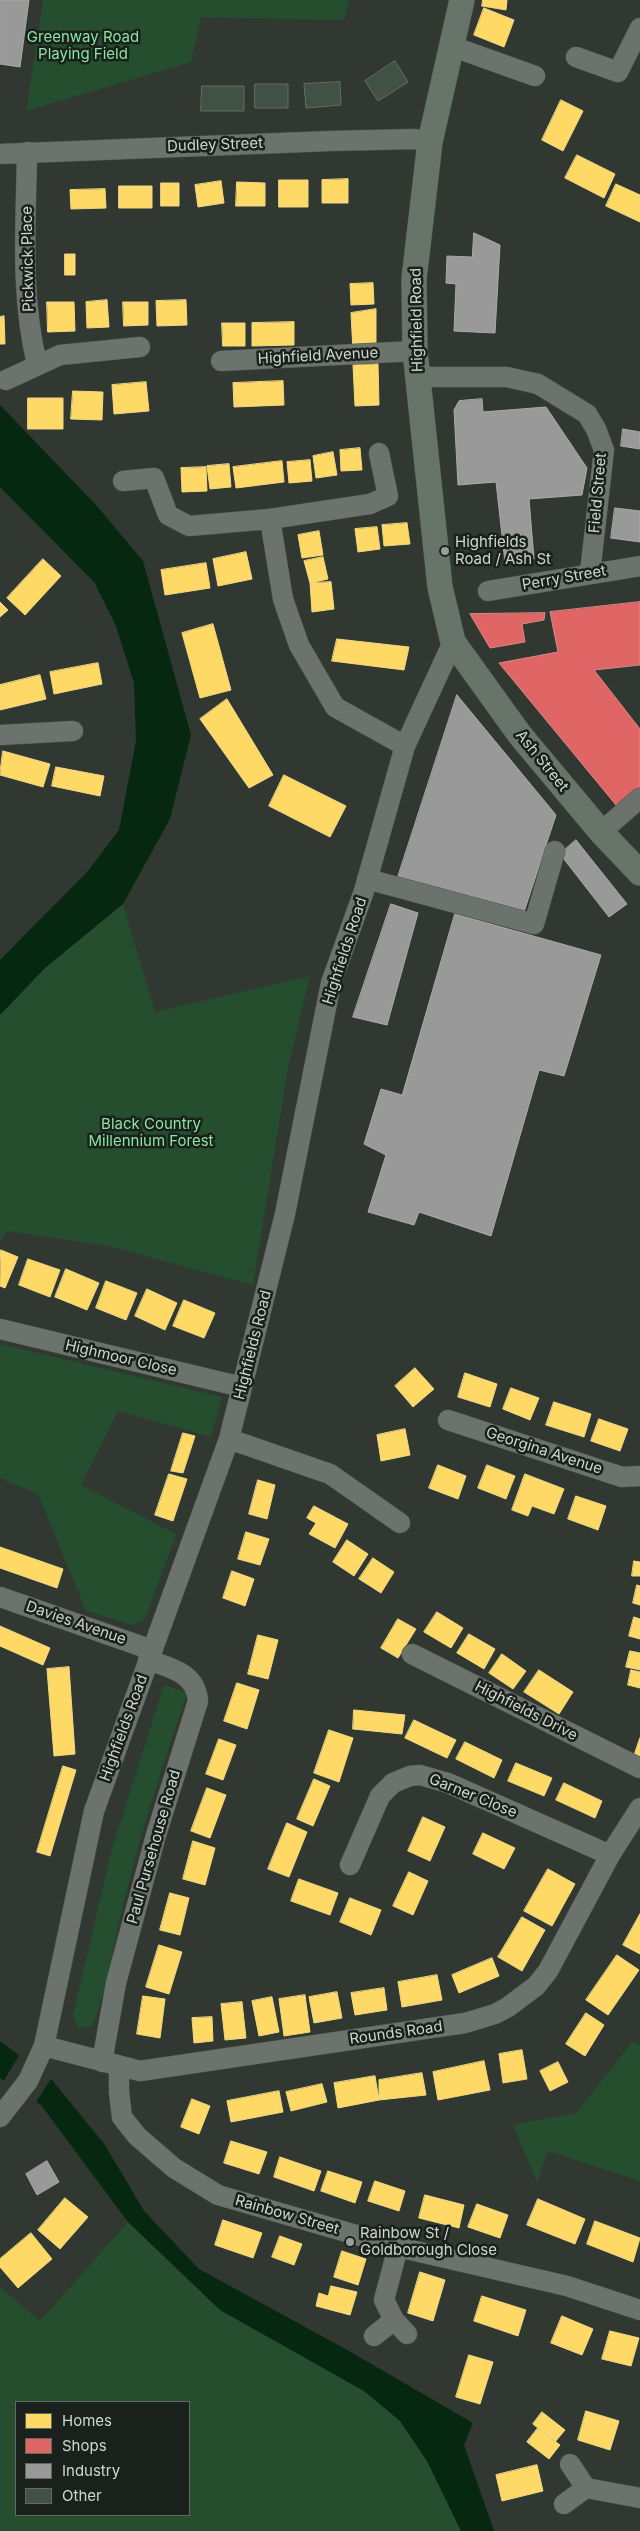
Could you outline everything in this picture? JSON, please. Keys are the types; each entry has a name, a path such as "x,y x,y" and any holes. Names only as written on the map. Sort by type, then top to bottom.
{"main road":[{"name":"Highfield Road","path":"453,642 440,587 432,528 415,351 414,279 430,142 462,0"},
{"name":"Ash Street","path":"453,642 520,735 601,832 640,873"}],"street":[{"path":"576,57 618,72 640,28"},
{"path":"451,46 535,76"},
{"name":"Dudley Street","path":"0,154 416,139 430,142"},
{"name":"Pickwick Place","path":"27,152 25,267 31,338 37,364"},
{"path":"6,380 60,355 140,347"},
{"name":"Highfield Avenue","path":"221,361 415,351"},
{"name":"Field Street","path":"419,377 507,377 538,384 586,414 596,429 604,450 590,573"},
{"path":"123,481 154,478 168,515 189,526 270,519 370,504 388,496 379,452"},
{"path":"270,519 283,600 299,646 335,706 405,746"},
{"name":"Perry Street","path":"488,592 590,573 640,566"},
{"name":"Highfields Road","path":"5,2111 36,2065 44,2046 94,1811 229,1439 284,1214 331,983 368,879 405,746 453,642"},
{"path":"0,734 72,732"},
{"path":"601,832 640,798"},
{"path":"368,879 534,924 555,851"},
{"name":"Highmoor Close","path":"0,1329 242,1387"},
{"name":"Georgina Avenue","path":"448,1420 622,1477 640,1476"},
{"path":"229,1439 330,1474 400,1523"},
{"name":"Davies Avenue","path":"0,1597 150,1655"},
{"name":"Highfields Drive","path":"412,1654 640,1768"},
{"name":"Paul Pursehouse Road","path":"111,2065 116,1983 156,1834 198,1701 194,1684 185,1675 150,1655"},
{"name":"Garner Close","path":"350,1864 380,1796 393,1783 410,1776 420,1775 448,1783 610,1855"},
{"name":"Rounds Road","path":"44,2046 111,2065 140,2071 465,2023 495,2014 521,1999 548,1971 610,1855 640,1808"},
{"name":"Rainbow Street","path":"111,2065 119,2092 122,2117 137,2136 174,2168 218,2195 398,2247 567,2286 640,2310"},
{"path":"374,2336 401,2327 384,2300 398,2247"},
{"path":"570,2464 586,2488 640,2498"},
{"path":"564,2504 586,2488"}],"green space":[{"name":"Greenway Road Playing Field","path":"43,0 349,0 344,20 201,17 191,62 26,111"},
{"name":"Black Country Millennium Forest","path":"123,904 155,1012 310,976 288,1068 253,1285 108,1246 6,1231 0,1242 0,1015 45,968"},
{"path":"0,1344 222,1397 211,1437 118,1411 81,1485 176,1534 145,1619 132,1625 86,1611 38,1494 0,1478"},
{"path":"164,1685 187,1693 142,1834 124,1900 104,1991 93,2026 78,2028 73,2015 112,1849"},
{"path":"632,2042 640,2045 640,2181 548,2151 537,2182 513,2125 576,2113"},
{"path":"128,2222 220,2310 364,2391 400,2421 427,2461 461,2531 0,2531 0,2287 40,2321"}],"shaded area":[{"path":"0,405 97,506 143,561 191,735 170,819 123,904 45,968 0,1015 0,960 87,872 119,830 136,741 134,683 116,626 94,582 0,487"},
{"path":"0,2041 52,2080 105,2145 144,2211 199,2269 349,2351 473,2423 464,2445 494,2531 461,2531 427,2461 400,2421 364,2391 220,2310 128,2222 41,2105 0,2078"}],"pier":[{"path":"20,2054 52,2077 35,2104 3,2082"}],"building: Homes":[{"path":"483,0 507,0 506,10 482,6"},
{"path":"484,8 514,20 504,47 474,35"},
{"path":"561,100 583,111 563,151 542,140"},
{"path":"577,155 615,174 604,198 565,178"},
{"path":"348,179 348,203 322,203 322,180"},
{"path":"279,180 308,180 308,207 279,207"},
{"path":"221,181 224,203 198,207 195,185"},
{"path":"237,182 265,183 265,206 236,206"},
{"path":"161,183 179,183 179,206 161,206"},
{"path":"616,184 640,195 640,222 606,206"},
{"path":"119,186 152,186 152,208 119,208"},
{"path":"105,189 106,208 71,209 70,190"},
{"path":"65,254 75,254 75,275 65,275"},
{"path":"373,283 374,304 351,305 350,284"},
{"path":"107,300 109,327 87,328 86,302"},
{"path":"186,300 187,325 157,326 156,301"},
{"path":"47,302 74,302 75,331 48,332"},
{"path":"123,302 148,302 148,325 124,326"},
{"path":"376,309 376,350 353,351 351,313"},
{"path":"4,316 5,344 0,344 0,317"},
{"path":"294,322 294,345 252,346 252,323"},
{"path":"222,323 245,323 245,346 223,346"},
{"path":"378,364 379,405 355,406 353,365"},
{"path":"283,381 284,405 234,407 233,383"},
{"path":"146,382 149,411 114,414 112,385"},
{"path":"73,391 103,392 102,420 71,419"},
{"path":"28,398 63,398 63,429 28,429"},
{"path":"360,448 362,470 341,471 340,450"},
{"path":"333,452 337,475 316,478 313,456"},
{"path":"310,460 312,481 289,483 287,462"},
{"path":"282,461 284,482 236,488 233,467"},
{"path":"229,464 231,487 210,489 207,466"},
{"path":"206,467 207,491 182,492 181,468"},
{"path":"407,523 410,544 384,546 382,525"},
{"path":"377,527 380,549 358,552 355,529"},
{"path":"319,531 323,555 302,558 298,535"},
{"path":"246,552 252,579 218,586 213,559"},
{"path":"323,557 328,579 310,583 304,561"},
{"path":"43,559 61,576 25,615 7,598"},
{"path":"206,563 210,588 165,595 161,570"},
{"path":"331,582 334,609 312,612 310,583"},
{"path":"0,602 8,610 0,617"},
{"path":"213,624 231,690 200,698 182,633"},
{"path":"337,639 409,647 404,670 332,661"},
{"path":"98,663 102,684 54,694 50,672"},
{"path":"40,675 46,699 0,710 0,685"},
{"path":"227,699 273,775 249,788 200,719"},
{"path":"3,751 50,764 43,787 0,775"},
{"path":"56,767 104,776 100,796 52,786"},
{"path":"284,775 346,806 330,837 269,806"},
{"path":"1,1250 18,1257 5,1288 0,1286"},
{"path":"28,1259 60,1270 50,1297 19,1285"},
{"path":"66,1269 99,1283 87,1310 55,1297"},
{"path":"106,1281 137,1293 126,1320 96,1308"},
{"path":"147,1289 177,1303 165,1330 135,1316"},
{"path":"184,1300 215,1313 204,1338 173,1326"},
{"path":"415,1368 434,1389 413,1407 395,1386"},
{"path":"465,1373 497,1384 490,1407 458,1397"},
{"path":"511,1388 539,1398 530,1420 503,1409"},
{"path":"554,1402 591,1414 584,1437 546,1425"},
{"path":"599,1419 628,1429 620,1451 591,1441"},
{"path":"405,1429 410,1455 381,1461 377,1435"},
{"path":"183,1433 195,1436 183,1473 171,1471"},
{"path":"438,1465 466,1476 458,1499 429,1488"},
{"path":"487,1465 515,1476 506,1499 478,1488"},
{"path":"169,1474 187,1479 173,1521 155,1515"},
{"path":"525,1474 564,1489 554,1514 532,1506 528,1516 512,1510"},
{"path":"258,1480 275,1485 267,1519 249,1514"},
{"path":"576,1496 606,1506 598,1530 568,1519"},
{"path":"314,1506 348,1524 335,1548 309,1534 316,1523 307,1518"},
{"path":"246,1532 269,1539 260,1565 238,1559"},
{"path":"347,1540 368,1554 354,1576 333,1562"},
{"path":"0,1547 63,1569 57,1588 0,1568"},
{"path":"373,1558 394,1572 381,1593 359,1579"},
{"path":"634,1561 640,1562 640,1576 632,1576"},
{"path":"232,1571 254,1579 245,1606 223,1598"},
{"path":"637,1585 640,1586 640,1605 633,1603"},
{"path":"437,1612 463,1628 451,1648 424,1632"},
{"path":"634,1617 640,1619 640,1639 629,1636"},
{"path":"398,1619 416,1629 398,1658 381,1648"},
{"path":"0,1626 50,1648 43,1665 0,1646"},
{"path":"469,1634 495,1649 484,1669 457,1653"},
{"path":"258,1635 278,1640 268,1679 248,1674"},
{"path":"630,1651 640,1653 640,1670 626,1667"},
{"path":"502,1654 526,1671 513,1689 489,1673"},
{"path":"69,1667 75,1754 54,1756 47,1669"},
{"path":"539,1670 573,1692 559,1714 524,1692"},
{"path":"631,1670 640,1672 640,1688 628,1685"},
{"path":"237,1683 259,1690 247,1729 224,1721"},
{"path":"354,1710 405,1715 402,1734 353,1729"},
{"path":"414,1720 456,1740 447,1758 405,1738"},
{"path":"329,1730 353,1738 339,1782 314,1773"},
{"path":"640,1738 640,1758 634,1756"},
{"path":"219,1739 236,1745 223,1780 206,1774"},
{"path":"465,1742 502,1760 494,1778 456,1759"},
{"path":"516,1763 552,1778 544,1796 508,1781"},
{"path":"63,1766 76,1770 50,1856 37,1852"},
{"path":"314,1779 330,1786 313,1826 297,1819"},
{"path":"564,1783 602,1801 595,1818 556,1800"},
{"path":"207,1788 226,1795 210,1838 191,1831"},
{"path":"423,1817 445,1827 430,1861 408,1851"},
{"path":"287,1823 307,1832 289,1877 268,1869"},
{"path":"483,1833 515,1848 504,1869 473,1854"},
{"path":"193,1841 215,1848 205,1885 183,1879"},
{"path":"548,1869 575,1884 552,1926 524,1911"},
{"path":"409,1872 428,1881 413,1915 393,1906"},
{"path":"299,1879 338,1893 330,1915 291,1901"},
{"path":"170,1893 189,1898 180,1935 160,1930"},
{"path":"350,1898 381,1910 371,1935 340,1922"},
{"path":"640,1914 640,1954 623,1945"},
{"path":"522,1917 545,1930 522,1971 498,1957"},
{"path":"159,1945 182,1952 169,1994 146,1987"},
{"path":"617,1955 639,1970 608,2015 586,2000"},
{"path":"492,1958 499,1976 459,1993 452,1975"},
{"path":"437,1975 442,2000 402,2007 398,1982"},
{"path":"384,1988 387,2010 355,2015 351,1993"},
{"path":"337,1992 342,2018 314,2023 309,1997"},
{"path":"305,1995 310,2032 284,2036 279,1999"},
{"path":"143,1996 165,1999 160,2038 137,2034"},
{"path":"272,1997 279,2032 259,2036 252,2001"},
{"path":"242,2002 246,2038 225,2040 221,2004"},
{"path":"586,2013 604,2025 585,2056 566,2044"},
{"path":"212,2017 213,2041 194,2043 192,2018"},
{"path":"522,2050 527,2079 503,2083 499,2054"},
{"path":"484,2061 490,2090 438,2100 433,2072"},
{"path":"558,2062 568,2082 550,2091 540,2071"},
{"path":"422,2073 426,2095 379,2100 379,2080"},
{"path":"375,2076 379,2100 338,2108 334,2083"},
{"path":"322,2084 327,2102 291,2111 286,2092"},
{"path":"279,2091 283,2112 231,2122 227,2101"},
{"path":"192,2099 210,2106 199,2134 181,2127"},
{"path":"231,2141 267,2152 259,2174 224,2163"},
{"path":"280,2157 321,2171 314,2191 274,2177"},
{"path":"328,2171 362,2182 355,2203 321,2191"},
{"path":"375,2181 405,2191 399,2211 368,2201"},
{"path":"425,2195 464,2205 459,2228 419,2218"},
{"path":"65,2198 88,2217 60,2249 38,2230"},
{"path":"538,2199 585,2219 575,2244 527,2225"},
{"path":"477,2204 508,2215 500,2238 468,2227"},
{"path":"223,2220 262,2233 253,2258 215,2245"},
{"path":"595,2221 640,2238 633,2262 587,2244"},
{"path":"31,2233 52,2259 18,2288 0,2267 0,2259"},
{"path":"280,2236 302,2244 294,2265 272,2257"},
{"path":"342,2251 366,2259 358,2285 334,2277"},
{"path":"420,2272 445,2280 433,2321 408,2313"},
{"path":"331,2286 357,2292 350,2315 316,2306 319,2293 328,2296"},
{"path":"482,2296 526,2310 518,2336 474,2321"},
{"path":"562,2316 593,2329 582,2355 551,2343"},
{"path":"610,2331 639,2338 631,2366 602,2359"},
{"path":"469,2355 493,2362 480,2404 456,2397"},
{"path":"586,2411 619,2421 610,2450 578,2440"},
{"path":"542,2412 565,2430 555,2442 533,2424"},
{"path":"538,2428 560,2445 549,2459 527,2442"},
{"path":"537,2465 543,2491 502,2501 496,2475"}],"building: Shops":[{"path":"640,602 640,665 594,670 640,729 640,787 616,805 499,663 558,652 550,612"},
{"path":"545,613 544,620 522,624 525,642 490,648 470,614"}],"building: Industry":[{"path":"0,0 29,0 20,67 0,64"},
{"path":"474,233 500,245 495,333 454,331 456,284 446,283 447,256 472,257"},
{"path":"482,399 483,412 546,407 587,468 582,495 529,499 534,559 505,562 496,482 458,485 454,410 459,401"},
{"path":"623,429 640,432 640,449 621,446"},
{"path":"615,508 640,511 640,542 611,538"},
{"path":"457,695 556,815 523,915 397,880"},
{"path":"576,840 627,904 609,917 560,854"},
{"path":"391,904 418,913 387,1025 353,1017"},
{"path":"455,914 601,955 564,1076 539,1070 491,1236 419,1212 414,1225 368,1212 386,1155 364,1144 381,1089 402,1095"},
{"path":"47,2161 59,2182 37,2195 26,2174"}],"building: Other":[{"path":"395,61 408,82 378,101 365,81"},
{"path":"340,82 341,105 306,108 304,84"},
{"path":"255,84 288,84 288,108 255,108"},
{"path":"202,86 244,86 244,111 201,111"}],"place":[{"name":"Highfields Road / Ash St","path":"445,551"},
{"name":"Rainbow St / Goldborough Close","path":"350,2242"}]}
